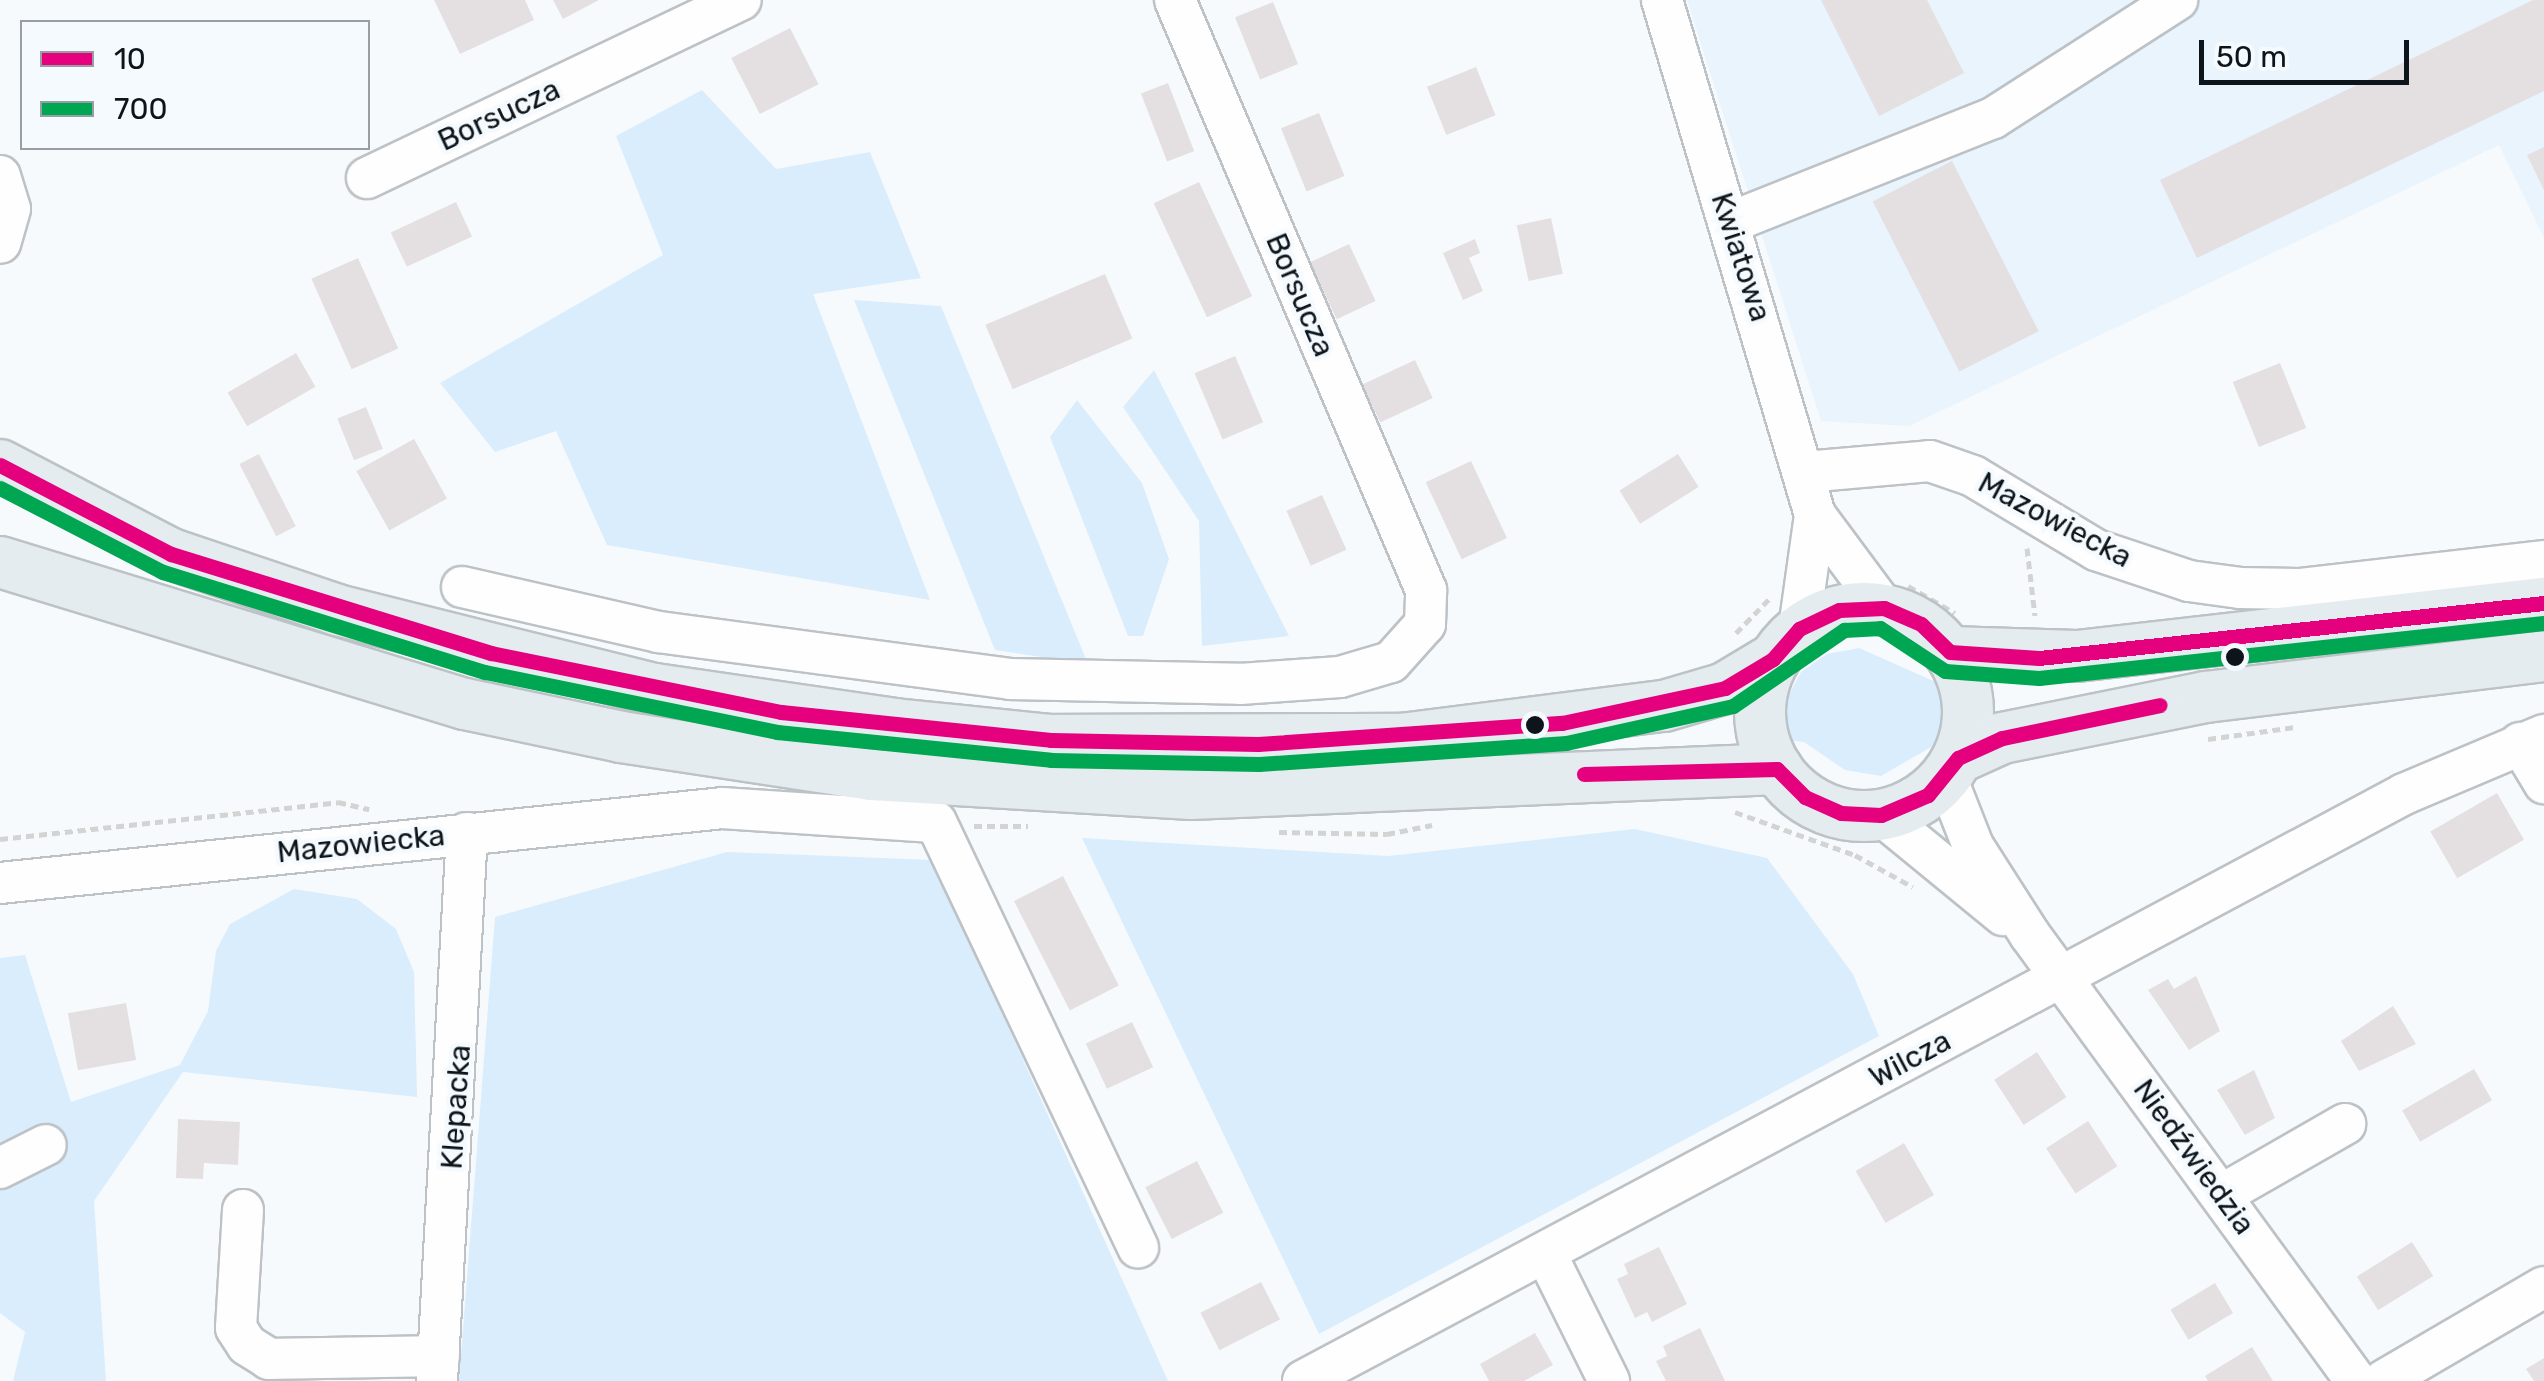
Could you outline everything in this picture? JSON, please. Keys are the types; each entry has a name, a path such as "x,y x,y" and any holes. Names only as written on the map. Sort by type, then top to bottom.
{"main road":[{"path":"0,465 171,554 337,610 656,689 895,724 1051,740 1401,739 1664,706 1724,688 1839,610 1884,608 1921,624 1950,652 1968,704 1952,768"},
{"path":"0,562 464,704 622,738 872,775 1191,794 1777,769"},
{"path":"1950,652 2077,656 2544,604"},
{"path":"1786,644 1760,714 1777,769 1805,797 1841,813 1881,815 1916,801 1952,768 2002,738 2206,697 2544,656"}],"street":[{"name":"Borsucza","path":"366,178 740,0"},
{"name":"Borsucza","path":"462,587 660,632 895,667 1224,684 1340,677 1391,662 1425,624 1426,590 1175,0"},
{"name":"Kwiatowa","path":"1662,0 1805,472 1814,515 1786,644"},
{"path":"1729,222 1994,118 2177,0"},
{"path":"0,176 10,209 0,242"},
{"name":"Mazowiecka","path":"1805,472 1930,461 1973,476 2096,550 2188,581 2240,588 2299,589 2544,561"},
{"name":"Kwiatowa","path":"1814,515 1884,608"},
{"path":"2532,739 2544,783"},
{"name":"Wilcza","path":"1304,1381 2404,794 2532,739"},
{"name":"Niedźwiedzia","path":"1952,768 1973,846 2030,935"},
{"name":"Mazowiecka","path":"0,882 723,808 936,822"},
{"name":"Niedźwiedzia","path":"1881,815 2030,935 2066,975 2356,1381"},
{"path":"936,822 1138,1248"},
{"name":"Klepacka","path":"438,1369 467,833"},
{"path":"2223,1194 2346,1124"},
{"path":"0,1168 46,1145"},
{"path":"243,1210 236,1328 247,1345 269,1359 438,1369"},
{"path":"1546,1254 1609,1381"},
{"path":"2383,1381 2544,1287"}],"path":[{"path":"2014,541 2030,550 2036,628"},
{"path":"0,838 338,802 375,810"},
{"path":"1720,807 1854,855 1919,891"},
{"path":"936,822 1040,825"},
{"path":"1272,832 1388,834 1443,822"}],"shaded area":[{"path":"1687,0 2544,0 2544,238 2499,145 1909,426 1821,421"},
{"path":"702,90 776,169 870,152 921,278 813,294 930,600 607,545 556,431 495,452 440,383 663,255 616,136"},
{"path":"854,300 941,306 1088,664 995,650"},
{"path":"1154,370 1289,636 1202,646 1199,521 1123,407"},
{"path":"1077,400 1142,483 1169,559 1143,636 1128,636 1050,437"},
{"path":"1859,648 1947,687 1946,717 1933,746 1881,776 1845,770 1804,742 1783,740 1784,704 1801,672 1827,654"},
{"path":"1635,829 1767,858 1853,974 1879,1036 1319,1334 1082,838 1388,856"},
{"path":"727,852 933,860 1168,1381 459,1381 495,917"},
{"path":"294,889 357,899 396,929 414,972 417,1097 183,1072 94,1201 106,1381 13,1381 25,1332 0,1313 0,958 25,955 71,1102 180,1065 208,1011 216,951 230,924"}],"building":[{"path":"434,0 525,0 534,20 460,54"},
{"path":"553,0 599,0 563,19"},
{"path":"1821,0 1927,0 1964,73 1879,116"},
{"path":"2533,0 2544,0 2544,91 2197,258 2160,180"},
{"path":"1273,2 1298,64 1260,79 1235,17"},
{"path":"790,28 819,84 760,114 731,58"},
{"path":"1476,67 1495,115 1446,135 1427,87"},
{"path":"1168,83 1194,151 1167,162 1141,93"},
{"path":"1319,113 1344,176 1306,191 1281,128"},
{"path":"2544,147 2544,190 2527,155"},
{"path":"1952,161 2039,331 1959,372 1873,201"},
{"path":"1199,182 1252,296 1207,317 1154,203"},
{"path":"456,202 472,236 407,267 391,232"},
{"path":"1551,218 1563,274 1529,281 1517,225"},
{"path":"1475,239 1480,253 1469,258 1483,291 1463,300 1443,253"},
{"path":"1349,244 1376,301 1337,319 1310,262"},
{"path":"358,258 398,348 352,369 311,279"},
{"path":"1105,274 1132,338 1013,389 985,325"},
{"path":"296,353 316,387 247,426 228,392"},
{"path":"1235,356 1263,422 1223,439 1194,373"},
{"path":"1415,360 1433,398 1380,423 1362,385"},
{"path":"2280,363 2306,428 2259,447 2233,382"},
{"path":"366,407 383,449 354,460 337,419"},
{"path":"414,439 447,498 389,530 356,471"},
{"path":"259,454 296,526 276,536 239,464"},
{"path":"1678,454 1699,487 1640,524 1619,491"},
{"path":"1471,461 1507,538 1462,559 1426,482"},
{"path":"1322,495 1346,550 1311,566 1286,511"},
{"path":"2497,793 2524,840 2457,878 2430,832"},
{"path":"1063,876 1119,986 1070,1011 1014,901"},
{"path":"2196,976 2220,1031 2189,1050 2148,990 2168,979 2174,989"},
{"path":"126,1003 136,1060 78,1070 68,1013"},
{"path":"2393,1006 2416,1044 2359,1071 2341,1041"},
{"path":"1132,1022 1153,1067 1107,1089 1086,1044"},
{"path":"2037,1052 2066,1097 2024,1125 1994,1080"},
{"path":"2474,1069 2492,1100 2420,1142 2402,1110"},
{"path":"2254,1070 2275,1118 2245,1135 2217,1090"},
{"path":"178,1119 240,1122 238,1165 204,1163 203,1179 176,1178"},
{"path":"2088,1121 2117,1166 2075,1194 2046,1148"},
{"path":"1904,1143 1934,1195 1886,1223 1856,1171"},
{"path":"1197,1161 1223,1213 1172,1239 1145,1187"},
{"path":"2412,1242 2433,1276 2378,1310 2357,1276"},
{"path":"1659,1247 1687,1304 1652,1322 1647,1312 1635,1318 1617,1279 1628,1274 1624,1264"},
{"path":"1261,1282 1280,1319 1219,1350 1200,1313"},
{"path":"2215,1283 2233,1313 2188,1340 2170,1310"},
{"path":"1700,1328 1725,1381 1666,1381 1656,1361 1667,1356 1663,1346"},
{"path":"1535,1333 1553,1365 1524,1381 1489,1381 1480,1364"},
{"path":"2252,1347 2273,1381 2208,1381 2205,1376"},
{"path":"2544,1358 2544,1381 2534,1381 2526,1369"}],"transit line":[{"name":"10","path":"0,465 171,554 491,653 781,712 1051,740 1258,744 1562,723 1725,688 1773,659 1799,629 1839,610 1884,608 1921,624 1950,652 2039,658 2544,603"},
{"name":"700","path":"0,488 163,572 485,672 777,732 1051,760 1259,764 1566,743 1733,706 1844,630 1880,628 1945,671 2039,678 2544,623"},
{"name":"10","path":"1584,774 1777,769 1805,797 1841,813 1881,815 1928,795 1958,758 2002,738 2160,705"}]}
